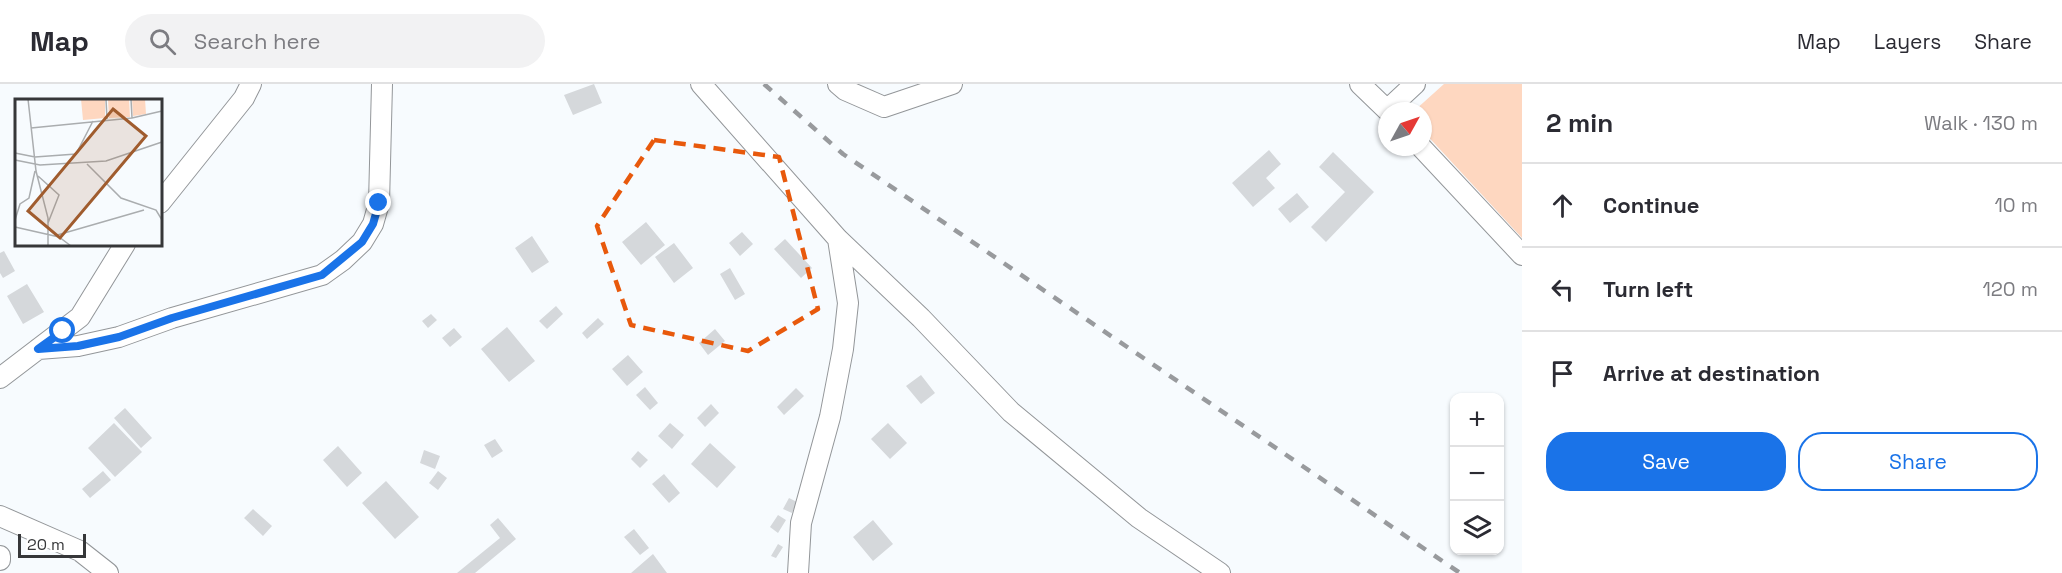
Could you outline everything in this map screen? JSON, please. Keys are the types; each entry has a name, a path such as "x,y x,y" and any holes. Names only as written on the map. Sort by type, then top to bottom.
{"street":[{"path":"162,200 244,98 251,84"},
{"path":"38,349 78,346 119,337 172,318 322,275 343,260 362,242 373,224 379,203 382,84"},
{"path":"700,84 838,238 921,318 1011,412 1138,518 1220,573"},
{"path":"838,84 844,90 884,107 952,84"},
{"path":"1360,84 1379,102"},
{"path":"1396,102 1415,84"},
{"path":"1429,156 1522,255"},
{"path":"798,573 801,523 830,417 843,349 848,303 838,238"},
{"path":"0,378 80,317 124,246"},
{"path":"0,516 80,551 108,573"}],"highlighted area":[{"path":"654,140 779,157 818,309 748,351 631,325 597,226"}],"shaded area":[{"path":"1444,84 1522,84 1522,238 1432,141 1432,102 1424,102"}],"building":[{"path":"594,84 602,103 573,115 564,95"},
{"path":"1269,150 1281,164 1266,178 1275,188 1253,207 1232,183"},
{"path":"1333,152 1374,192 1326,242 1311,227 1345,192 1319,167"},
{"path":"1297,193 1309,207 1290,223 1278,209"},
{"path":"646,222 665,245 641,265 622,242"},
{"path":"742,232 753,244 740,256 729,243"},
{"path":"532,236 549,262 532,273 515,248"},
{"path":"785,239 812,268 801,278 774,249"},
{"path":"674,243 693,268 674,283 655,257"},
{"path":"4,251 15,271 3,278 0,273 0,253"},
{"path":"730,268 745,294 735,300 720,274"},
{"path":"27,284 44,312 23,324 7,296"},
{"path":"556,306 563,314 547,329 539,321"},
{"path":"431,314 437,320 428,328 422,321"},
{"path":"598,318 604,324 587,339 582,333"},
{"path":"507,327 535,361 509,382 481,349"},
{"path":"454,328 462,337 450,347 442,338"},
{"path":"715,329 725,341 708,355 699,343"},
{"path":"628,355 643,372 627,386 612,369"},
{"path":"921,375 935,393 921,404 906,386"},
{"path":"645,387 658,403 650,410 636,395"},
{"path":"796,388 804,396 784,415 777,407"},
{"path":"711,404 719,413 705,427 697,418"},
{"path":"125,408 152,438 141,448 114,418"},
{"path":"114,423 142,452 115,477 88,448"},
{"path":"670,423 684,435 672,449 658,436"},
{"path":"888,423 907,443 890,459 871,439"},
{"path":"495,439 503,451 492,458 484,445"},
{"path":"710,443 736,467 717,488 691,464"},
{"path":"338,446 362,473 347,487 323,460"},
{"path":"424,450 440,456 435,469 420,463"},
{"path":"638,451 648,460 640,468 631,459"},
{"path":"103,471 111,480 90,498 82,489"},
{"path":"438,471 447,478 438,490 429,483"},
{"path":"664,474 680,493 669,503 652,484"},
{"path":"386,481 419,517 395,539 362,503"},
{"path":"789,498 797,502 792,513 783,509"},
{"path":"253,509 272,526 263,536 244,518"},
{"path":"778,515 786,520 778,533 770,527"},
{"path":"498,518 516,539 475,573 457,573 500,538 490,525"},
{"path":"873,520 893,544 873,561 853,537"},
{"path":"634,529 649,548 640,555 624,537"},
{"path":"778,544 783,547 776,558 771,556"},
{"path":"653,554 667,573 631,573"}],"railway":[{"path":"764,84 843,154 1460,573"}],"route":[{"path":"63,331 38,349 78,346 119,337 172,318 322,275 362,242 373,224 379,203"}]}
